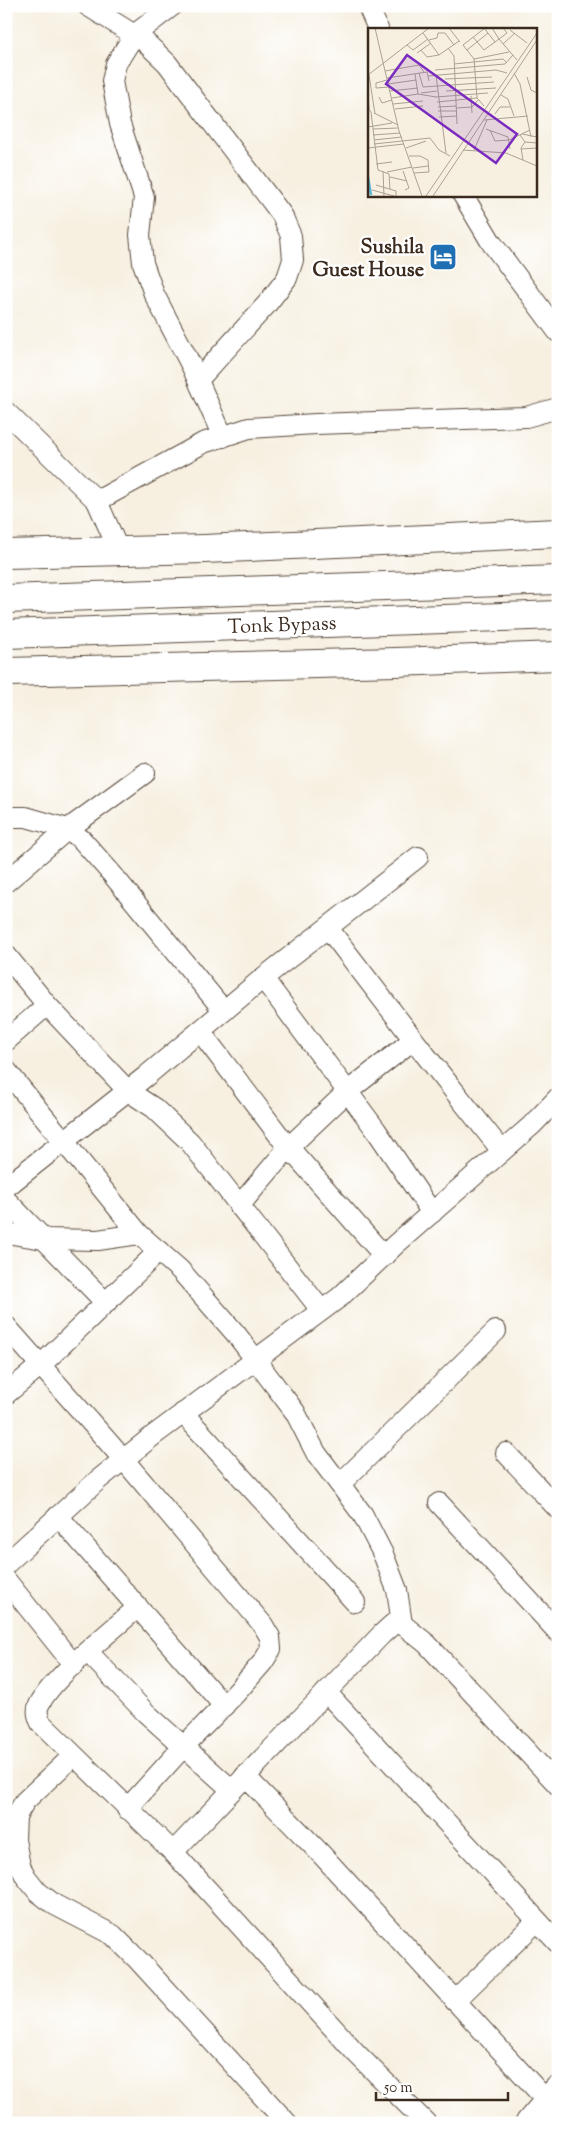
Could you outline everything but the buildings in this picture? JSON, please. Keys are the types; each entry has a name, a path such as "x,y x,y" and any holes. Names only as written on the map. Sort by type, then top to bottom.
{"main road":[{"path":"6,554 204,549 558,533"},
{"path":"6,600 558,580"},
{"name":"Tonk Bypass","path":"6,634 558,614"},
{"path":"6,672 558,656"},
{"path":"530,2123 553,2096"}],"street":[{"path":"88,6 144,41 166,63 282,215 291,236 292,260 287,278 267,304 198,380"},
{"path":"172,6 134,35 116,64 112,81 120,124 144,197 140,235 143,263 154,294 198,380 223,437"},
{"path":"368,6 378,28"},
{"path":"465,196 491,242 558,332"},
{"path":"96,502 203,443 249,428 526,416 558,408"},
{"path":"6,412 96,502 119,551"},
{"path":"6,882 68,829 146,773"},
{"path":"6,817 26,817 68,829 82,840 224,1011"},
{"path":"6,1187 128,1091 263,978 418,857"},
{"path":"328,928 413,1040 502,1151"},
{"path":"6,955 47,1005 128,1091 154,1108 190,1142 321,1310"},
{"path":"263,978 376,1130 432,1213"},
{"path":"6,1041 47,1005"},
{"path":"200,1031 289,1147 384,1256"},
{"path":"239,1206 289,1147 348,1092 413,1040"},
{"path":"6,1070 139,1234 180,1270 256,1359 295,1412 316,1453 363,1515 383,1554 397,1590 402,1624"},
{"path":"6,1564 58,1516 124,1460 340,1297 532,1125 558,1098"},
{"path":"6,1200 106,1303"},
{"path":"6,1233 42,1239 98,1240 139,1234"},
{"path":"6,1394 41,1365 159,1251"},
{"path":"6,1326 124,1460 263,1625 270,1636 271,1649 263,1662 127,1808"},
{"path":"340,1484 496,1331"},
{"path":"184,1413 355,1602"},
{"path":"506,1453 558,1509"},
{"path":"439,1503 558,1632"},
{"path":"58,1516 224,1706"},
{"path":"6,1580 81,1659 184,1746 239,1783 322,1855 455,2001 553,2096"},
{"path":"138,1606 48,1692 38,1706 37,1715 44,1728 173,1852 356,2054 426,2123"},
{"path":"173,1852 393,1624 402,1624 428,1644 558,1785"},
{"path":"326,1692 558,1943"},
{"path":"73,1756 26,1801 16,1816 15,1840 20,1866 26,1877 38,1892 55,1905 113,1935 287,2123"},
{"path":"455,2001 537,1921"}],"place":[{"name":"Sushila Guest House","path":"443,257"}]}
